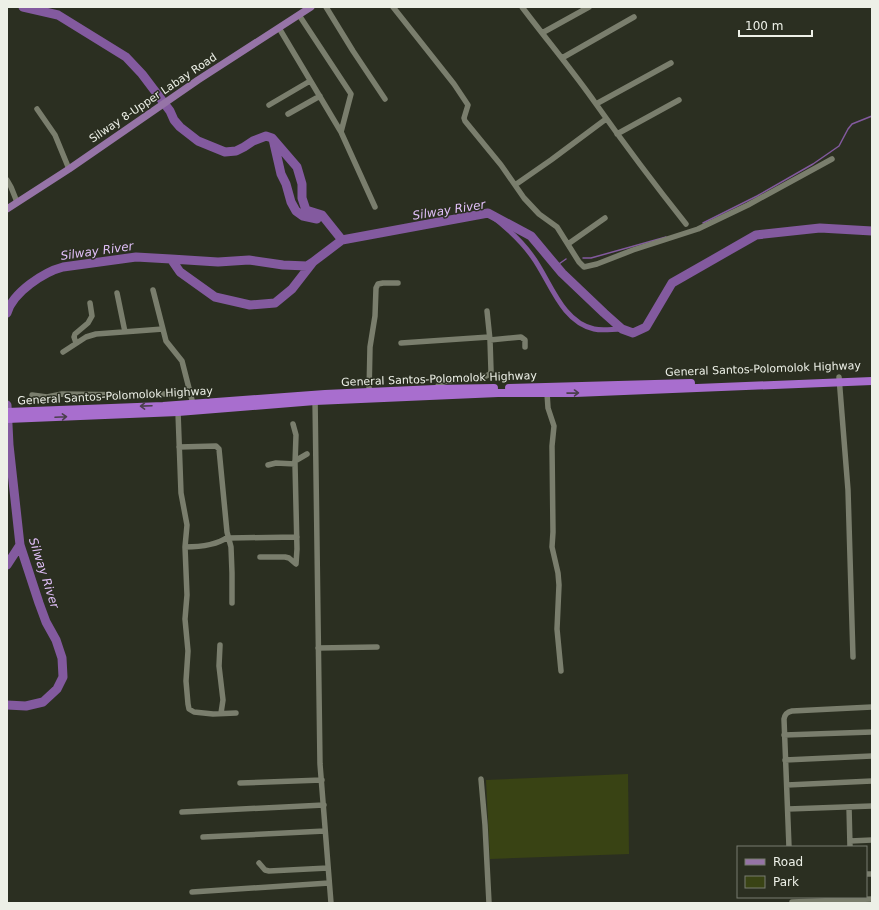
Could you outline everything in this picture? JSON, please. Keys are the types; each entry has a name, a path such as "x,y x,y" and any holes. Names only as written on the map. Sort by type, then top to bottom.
{"highway":[{"name":"General Santos-Polomolok Highway","path":"7,412 22,415 315,398 435,389 839,380 872,376"},
{"path":"7,419 22,415 178,412 315,398 548,393 839,380 872,381"}],"main road":[{"name":"Silway 8-Upper Labay Road","path":"7,209 69,169 301,11 312,7"}],"street":[{"path":"326,7 385,99"},
{"path":"393,7 454,84 468,105 464,118 465,121 524,198 539,214 557,227 583,267 587,267 698,229 748,205 832,159"},
{"path":"522,7 562,58 642,168 686,224"},
{"path":"542,33 589,7"},
{"path":"301,11 350,94 341,132"},
{"path":"562,58 634,17"},
{"path":"278,28 341,132 375,207"},
{"path":"596,104 671,63"},
{"path":"269,105 310,82"},
{"path":"288,114 320,96"},
{"path":"617,134 679,100"},
{"path":"37,109 55,135 69,169"},
{"path":"515,185 552,160 606,119"},
{"path":"7,180 17,202"},
{"path":"568,244 605,218"},
{"path":"369,393 370,347 375,316 376,288 378,284 398,283"},
{"path":"153,290 166,341 182,361 193,404"},
{"path":"116,293 125,332"},
{"path":"76,344 74,334 88,323 92,316 90,303"},
{"path":"435,389 443,382 486,376 490,374 490,338 487,311"},
{"path":"63,352 86,337 96,334 163,329"},
{"path":"401,343 521,337 524,340 525,347"},
{"path":"872,376 872,381"},
{"path":"839,380 848,490 853,657"},
{"path":"32,395 47,397 62,394 137,395 191,393"},
{"path":"548,393 548,408 554,426 552,441 552,547 559,585 557,629 561,671"},
{"path":"315,398 318,648 322,780 331,903"},
{"path":"178,412 181,493 187,525 185,547 188,651 186,681 188,704 189,709 194,712 236,713"},
{"path":"260,557 285,557 289,558 297,566 298,549 295,463 296,434 292,424"},
{"path":"179,447 216,446 219,449 232,562 232,603"},
{"path":"268,465 276,463 295,463 308,454"},
{"path":"185,547 216,543 228,537 297,537"},
{"path":"220,645 219,666 223,700 221,713"},
{"path":"318,648 377,647"},
{"path":"789,846 784,735 785,716 789,711 872,707"},
{"path":"784,735 872,732"},
{"path":"786,760 872,756"},
{"path":"481,779 489,903"},
{"path":"240,783 322,780"},
{"path":"787,785 872,781"},
{"path":"182,812 324,805"},
{"path":"788,809 872,806"},
{"path":"849,807 850,844 872,840"},
{"path":"204,837 326,831"},
{"path":"259,862 265,870 270,871 328,868"},
{"path":"192,892 329,883"},
{"path":"792,901 872,899"}],"green space":[{"path":"628,774 629,854 490,859 486,780"}],"waterway":[{"path":"23,7 58,15 126,57 142,74 170,111 174,120 180,127 198,141 225,152 236,151 253,141 266,136 272,138 297,167 302,184 302,198 306,210 322,215 342,240"},
{"path":"703,223 757,196 813,164 839,146 852,124 872,116"},
{"path":"273,139 281,174 286,184 291,202 296,211 303,216 317,219"},
{"path":"488,213 512,233 527,250 557,299 573,318 583,325 594,329 622,329"},
{"name":"Silway River","path":"7,313 10,305 22,291 47,273 63,267 136,257 171,259 180,272 215,297 250,305 275,303 292,289 313,262 342,240 488,213 531,236 562,273 604,313 622,329 633,333 646,327 672,283 756,235 820,228 872,231"},
{"path":"583,258 591,258 666,237"},
{"path":"171,259 218,262 249,260 283,265 307,266 313,262"},
{"path":"556,266 566,259"},
{"name":"Silway River","path":"7,405 9,445 20,545 46,622 56,640 62,658 63,677 57,689 43,702 26,706 7,705"},
{"path":"7,565 20,545"}]}
